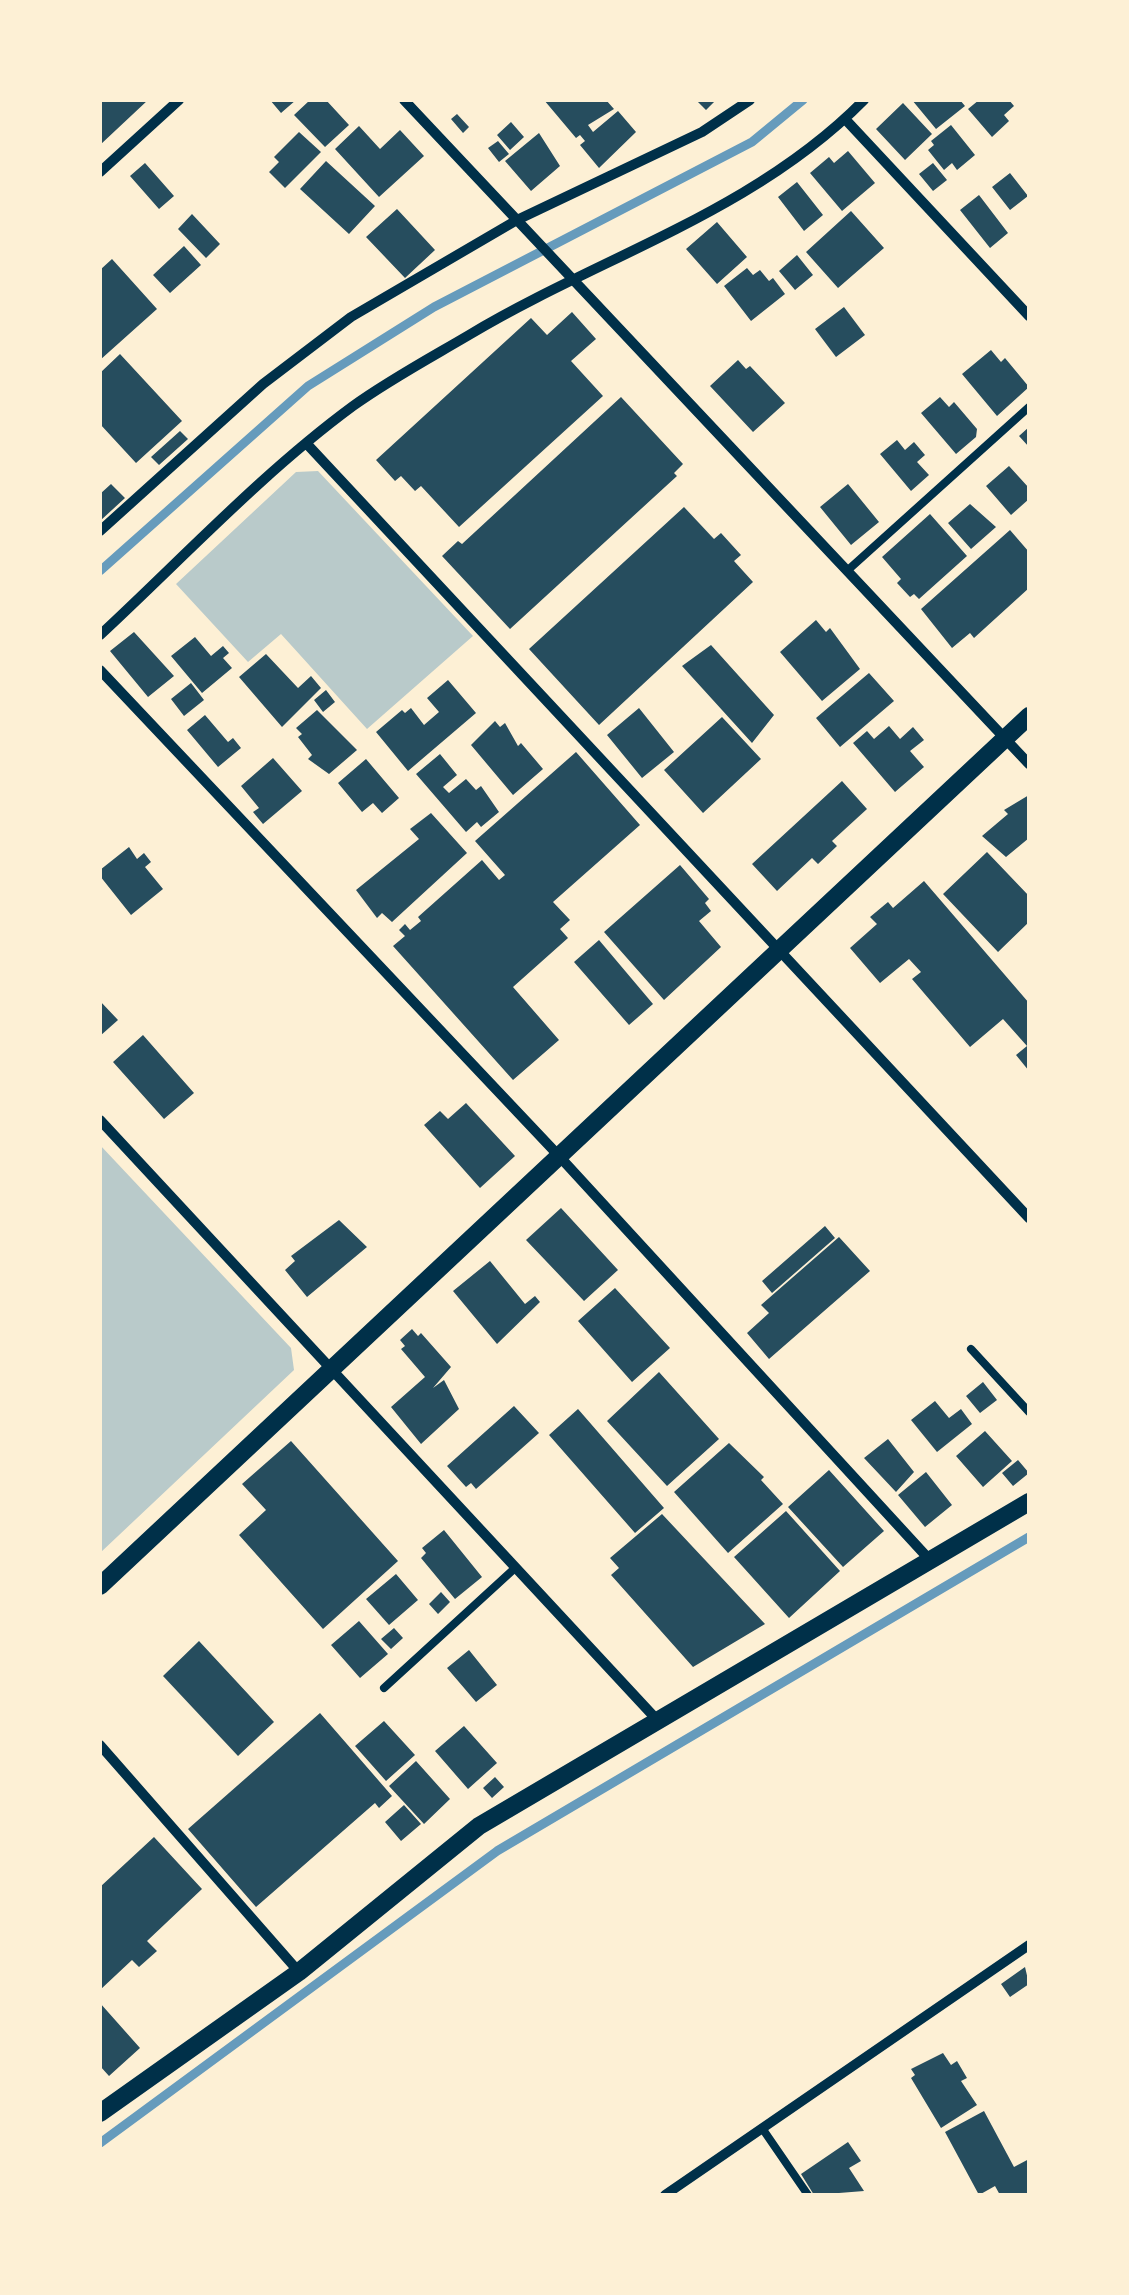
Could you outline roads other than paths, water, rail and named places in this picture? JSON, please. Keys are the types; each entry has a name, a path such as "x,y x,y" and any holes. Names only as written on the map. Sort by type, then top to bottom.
{"street":[{"path":"100,172 178,100"},
{"path":"404,100 1029,764"},
{"path":"100,531 263,384 351,317 518,220 702,132 750,100"},
{"path":"100,635 306,443 356,404 474,332 744,194 845,119 864,100"},
{"path":"845,119 1029,316"},
{"path":"306,443 1029,1218"},
{"path":"100,670 559,1156 928,1558"},
{"path":"100,1586 1029,716"},
{"path":"100,1120 660,1723"},
{"path":"100,2114 299,1972 479,1826 660,1723 928,1558 1029,1502"},
{"path":"100,1746 299,1972"},
{"path":"665,2195 1029,1945"}],"lane":[{"path":"848,570 1029,407"},
{"path":"971,1349 1029,1412"},
{"path":"384,1688 514,1569"},
{"path":"762,2128 808,2195"}],"waterway":[{"path":"100,571 308,386 434,307 752,142 803,100"},
{"path":"100,2143 497,1851 1029,1537"}]}
